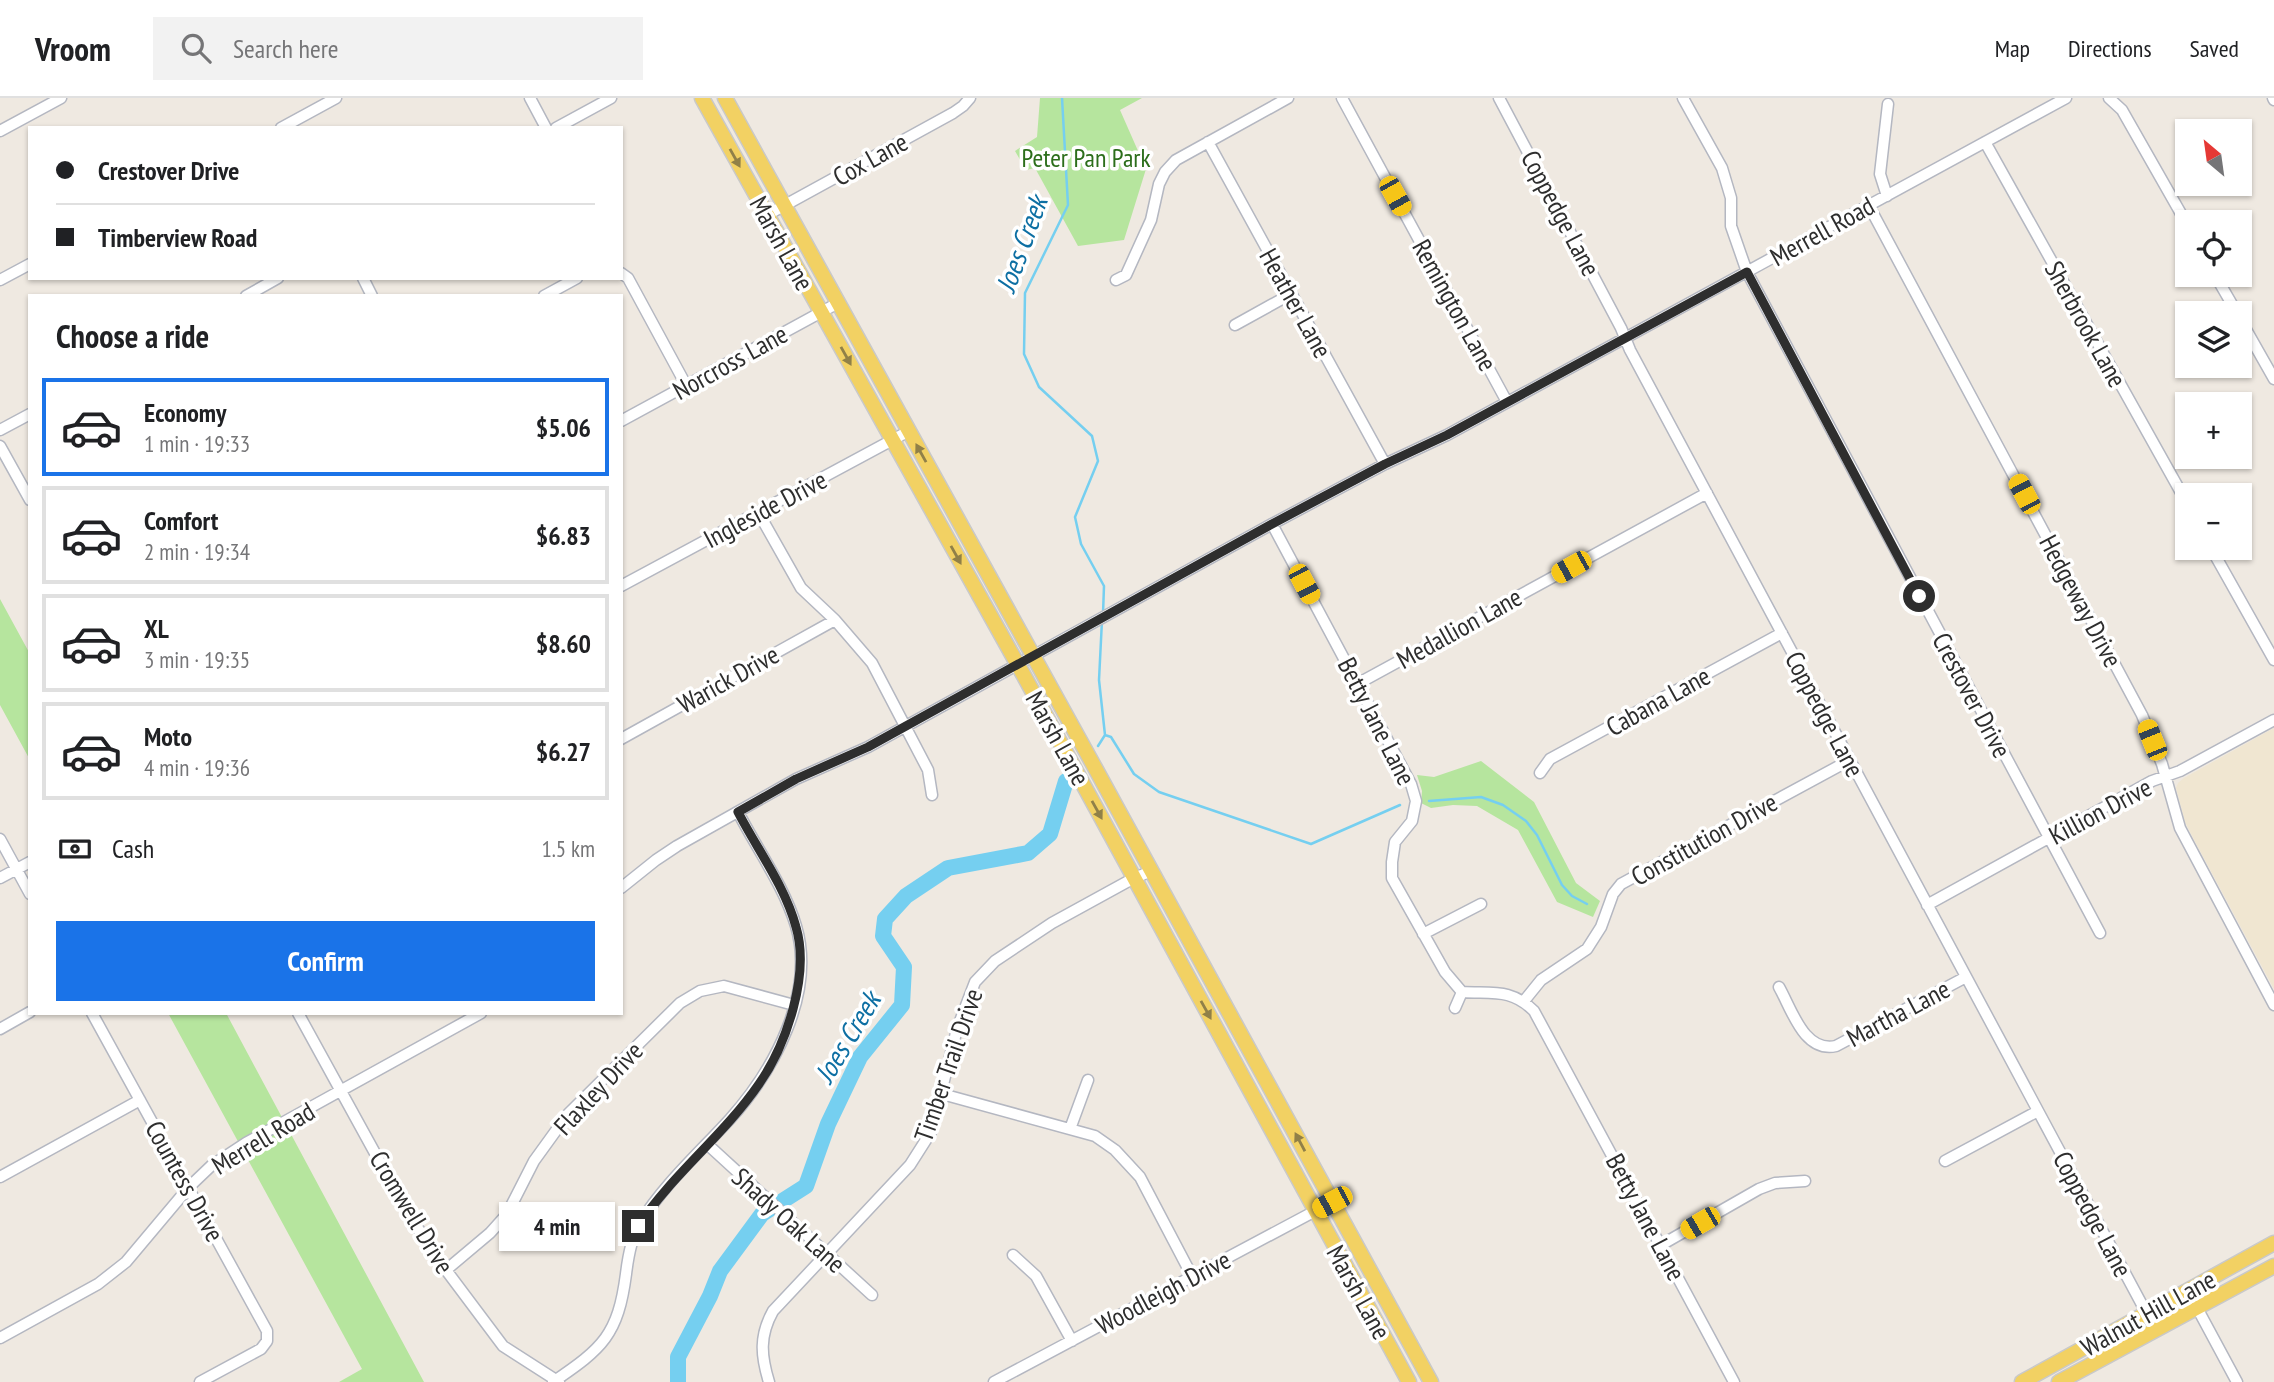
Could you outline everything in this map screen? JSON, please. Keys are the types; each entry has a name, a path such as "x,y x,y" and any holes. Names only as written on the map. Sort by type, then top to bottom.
{"main road":[{"name":"Marsh Lane","path":"702,98 1017,664 1409,1382"},
{"name":"Marsh Lane","path":"724,98 1431,1382"},
{"path":"1228,1051 1245,1041"},
{"name":"Walnut Hill Lane","path":"2022,1382 2274,1243"},
{"path":"2242,1261 2251,1278"},
{"name":"Walnut Hill Lane","path":"2065,1379 2274,1266"},
{"path":"1393,1354 1410,1344"},
{"path":"2061,1361 2065,1379"}],"street":[{"path":"0,131 61,98"},
{"path":"285,126 336,98"},
{"path":"530,98 545,126"},
{"path":"560,126 611,98"},
{"name":"Cox Lane","path":"767,215 953,113 970,98"},
{"path":"1116,280 1126,275 1144,239 1165,172 1176,160 1288,98"},
{"name":"Remington Lane","path":"1342,98 1507,402"},
{"name":"Crestover Drive","path":"1683,98 1722,168 1731,198 1731,226 1747,272 2100,933"},
{"name":"Merrell Road","path":"623,886 656,860 796,779 868,747 1272,524 1385,464 1447,435 2066,98"},
{"path":"2109,98 2122,110 2179,210"},
{"name":"Coppedge Lane","path":"1502,99 1707,493 2155,1329"},
{"path":"1887,196 1880,174 1888,104"},
{"name":"Heather Lane","path":"1208,142 1385,464"},
{"name":"Sherbrook Lane","path":"1984,142 2176,483"},
{"name":"Hedgeway Drive","path":"1868,206 2142,715 2180,828 2274,1005"},
{"path":"0,281 28,265"},
{"path":"623,274 628,278 686,385"},
{"path":"250,294 274,280"},
{"path":"548,294 573,280"},
{"path":"1235,325 1291,294"},
{"name":"Norcross Lane","path":"623,420 838,303"},
{"path":"2252,341 2274,380"},
{"path":"0,430 28,415"},
{"name":"Ingleside Drive","path":"623,585 909,430"},
{"path":"0,446 28,496"},
{"name":"Medallion Lane","path":"1359,683 1707,493"},
{"path":"758,512 801,588 835,620 872,663 928,771 932,796"},
{"name":"Betty Jane Lane","path":"1272,524 1411,784 1416,801 1412,821 1395,842 1392,878 1445,972 1462,992"},
{"path":"2218,560 2274,660"},
{"name":"Warick Drive","path":"623,738 835,620"},
{"name":"Cabana Lane","path":"1540,773 1550,759 1782,634"},
{"name":"Killion Drive","path":"1927,905 2152,781 2180,771 2274,720"},
{"name":"Constitution Drive","path":"1524,1001 1541,980 1587,949 1601,927 1613,894 1621,884 1850,760"},
{"path":"556,1381 596,1351 613,1329 622,1305 629,1252 638,1226 653,1202 760,1084 794,1005 800,982 800,944 796,927 789,905 738,812"},
{"path":"0,839 28,890"},
{"path":"0,878 28,863"},
{"name":"Timber Trail Drive","path":"769,1382 762,1360 762,1339 772,1311 910,1165 930,1132 957,1029 975,982 995,961 1052,923 1152,871"},
{"path":"1423,934 1481,904"},
{"name":"Martha Lane","path":"1779,987 1808,1039 1827,1048 1836,1046 1966,977"},
{"name":"Flaxley Drive","path":"446,1270 490,1233 507,1213 534,1161 568,1114 680,1003 700,990 724,986 794,1005"},
{"path":"1455,1008 1462,992 1505,993 1524,1001"},
{"name":"Betty Jane Lane","path":"1524,1001 1540,1021 1734,1382"},
{"path":"0,1029 28,1014"},
{"name":"Countess Drive","path":"93,1015 267,1331 267,1340 261,1349 200,1382"},
{"name":"Cromwell Drive","path":"299,1015 409,1215 446,1270 503,1346 556,1381"},
{"name":"Merrell Road","path":"0,1338 97,1284 126,1262 189,1187 211,1166 240,1147 477,1015"},
{"path":"1070,1129 1088,1080"},
{"path":"942,1094 1096,1136 1115,1150 1140,1177 1192,1276"},
{"path":"0,1177 140,1100"},
{"path":"1945,1161 2038,1111"},
{"name":"Shady Oak Lane","path":"707,1144 873,1295"},
{"path":"1661,1245 1759,1189 1775,1184 1805,1181"},
{"name":"Woodleigh Drive","path":"994,1382 1332,1202"},
{"path":"1013,1255 1036,1276 1072,1341"},
{"path":"2188,1291 2236,1382"}],"shaded area":[{"path":"2274,728 2274,989 2185,822 2176,788 2184,778"}],"green space":[{"name":"Peter Pan Park","path":"1040,98 1142,98 1120,110 1146,169 1124,240 1078,246 1035,168 1026,170 1015,151 1037,137"},
{"path":"0,599 28,650 28,756 0,705"},
{"path":"1481,761 1534,802 1576,883 1600,901 1593,917 1557,902 1518,830 1477,806 1431,808 1421,803 1422,791 1417,775 1434,777"},
{"path":"169,1015 227,1015 424,1382 339,1382 362,1369"}],"waterway":[{"name":"Joes Creek","path":"1062,98 1068,205 1025,293 1024,354 1039,387 1092,436 1098,461 1075,517 1081,544 1104,586 1103,614"},
{"name":"Joes Creek","path":"1098,746 1105,735 1099,680 1102,620"},
{"path":"1105,735 1111,737 1134,774 1159,792 1311,844 1400,805"},
{"name":"Joes Creek","path":"678,1382 678,1357 720,1271 762,1214 806,1186 828,1124 860,1057 902,1005 904,967 883,936 885,919 906,896 948,868 1028,853 1050,834 1066,781"},
{"path":"1429,801 1481,797 1503,805 1526,821 1537,835 1562,885 1572,896 1587,904"}],"route":[{"path":"638,1226 653,1202 760,1084 786,1029 800,982 800,944 789,905 738,812 822,766 868,747 1272,524 1385,464 1447,435 1747,272 1919,596"}]}
